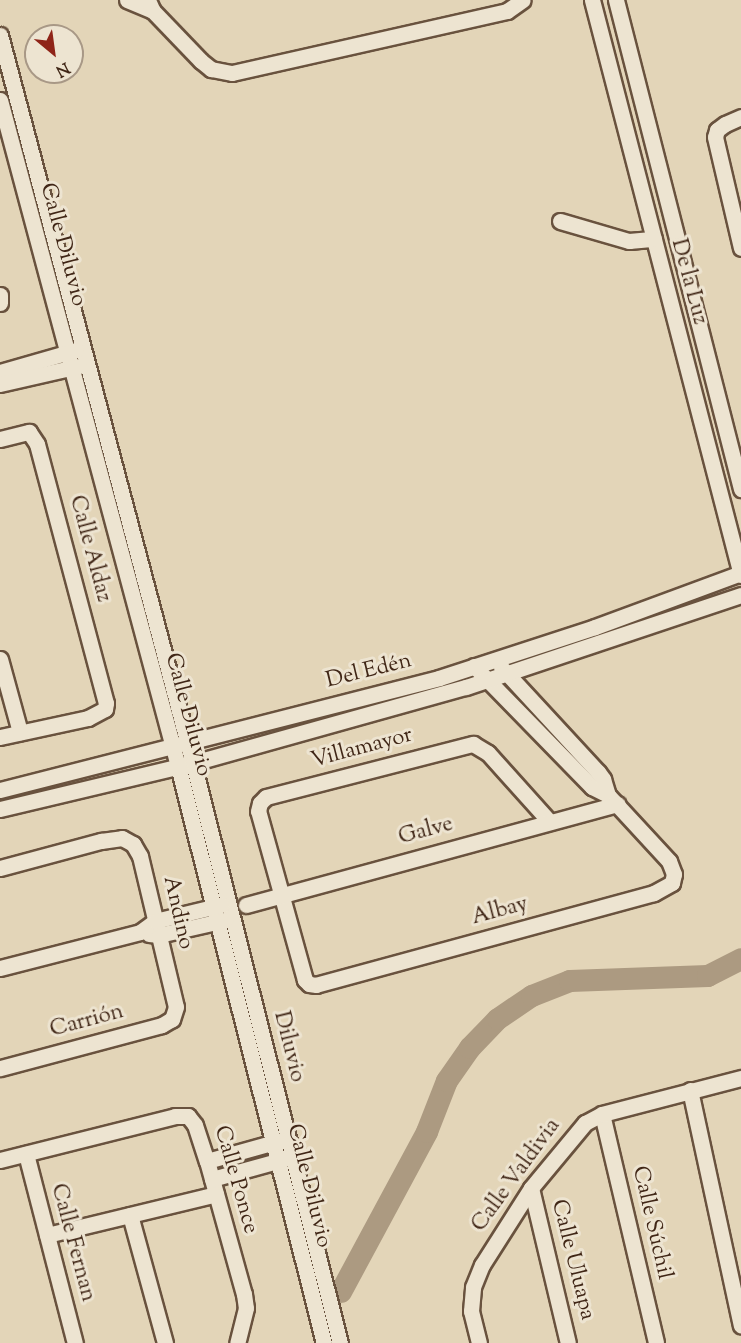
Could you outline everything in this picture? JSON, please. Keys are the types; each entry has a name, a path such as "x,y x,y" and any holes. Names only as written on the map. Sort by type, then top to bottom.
{"street":[{"path":"132,1 151,6 211,69 232,73 507,12 523,0"},
{"name":"De la Luz","path":"592,0 741,573"},
{"name":"De la Luz","path":"616,0 741,489"},
{"path":"0,35 193,762 222,912 0,968"},
{"name":"Calle Diluvio","path":"0,100 171,745 222,912 281,1140 324,1343"},
{"path":"741,117 717,130 718,153 741,248"},
{"path":"560,221 629,241 654,239"},
{"path":"0,295 0,303"},
{"path":"0,372 84,348"},
{"path":"0,384 88,364"},
{"name":"Calle Aldaz","path":"0,439 28,432 37,444 105,696 105,710 88,718 20,732"},
{"name":"Del Edén","path":"0,790 474,666 595,627 741,573"},
{"name":"Del Edén","path":"0,809 178,766 487,680 741,595"},
{"path":"0,659 20,732 0,737"},
{"name":"Albay","path":"494,660 598,772 612,800"},
{"name":"Albay","path":"283,899 305,980 309,984 316,984 665,889 674,879 669,861 612,800 592,787 474,666"},
{"name":"Villamayor","path":"283,899 258,811 260,803 266,797 473,744 488,753 549,821"},
{"name":"Galve","path":"246,904 283,899 549,821 612,800"},
{"name":"Andino","path":"0,868 122,838 133,844 140,856 176,1007"},
{"name":"Carrión","path":"0,1068 162,1025 172,1019 176,1007"},
{"name":"Calle Valdivia","path":"479,1343 471,1311 473,1287 482,1265 531,1188 585,1123 602,1114 741,1078"},
{"path":"690,1090 741,1326"},
{"name":"Calle Súchil","path":"602,1114 656,1343"},
{"name":"Calle Ponce","path":"0,1160 175,1116 188,1116 195,1125 207,1161 245,1301 244,1321 237,1343"},
{"path":"207,1161 281,1140"},
{"name":"Calle Fernan","path":"26,1154 75,1343"},
{"path":"47,1235 130,1215 285,1159 340,1343"},
{"name":"Calle Uluapa","path":"531,1188 568,1343"},
{"path":"130,1215 165,1343"}],"waterway":[{"path":"341,1292 427,1132 447,1081 470,1048 498,1019 532,996 570,981 708,976 741,959"}]}
